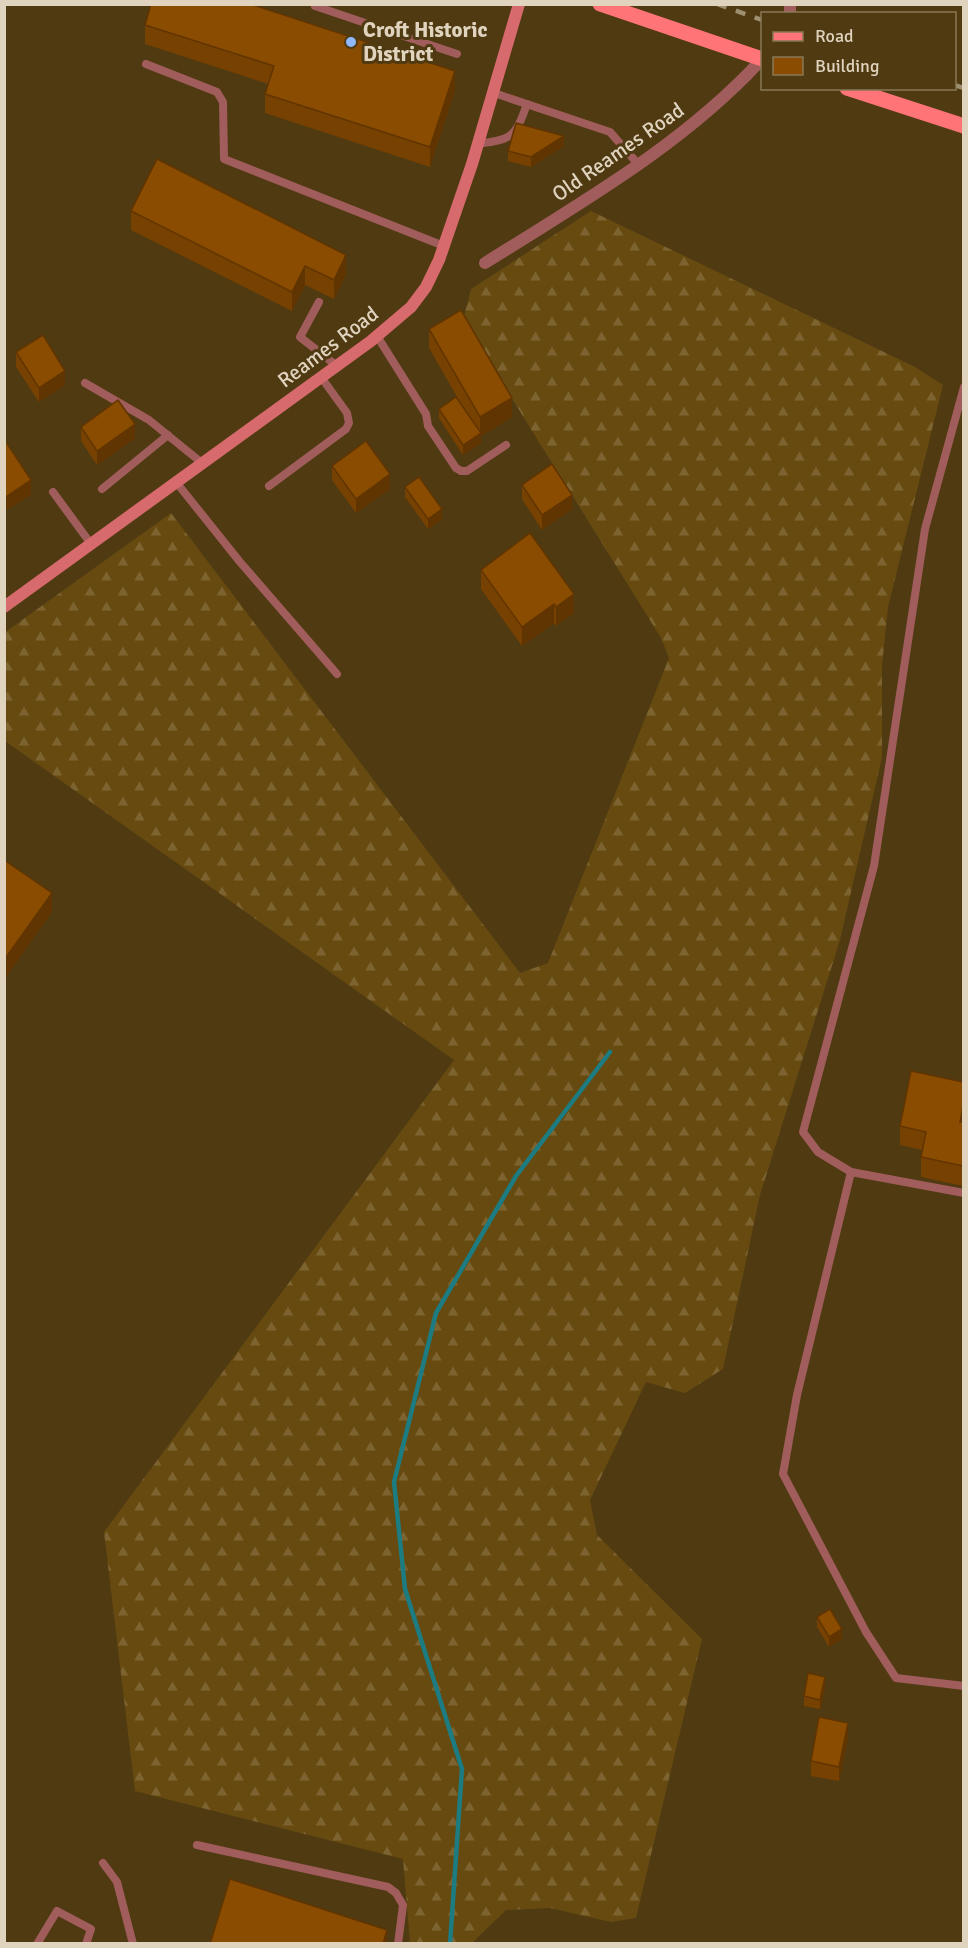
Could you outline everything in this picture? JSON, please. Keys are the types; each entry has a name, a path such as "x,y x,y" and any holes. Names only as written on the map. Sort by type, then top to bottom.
{"main road":[{"name":"Reames Road","path":"4,607 337,366 411,307 426,288 444,246 494,93 519,4"},
{"path":"600,4 761,59"},
{"path":"853,90 963,126"}],"street":[{"name":"Old Reames Road","path":"485,263 664,147 705,115 761,60"}],"lane":[{"path":"314,5 457,54"},
{"path":"146,64 217,92 223,102 224,159 444,246"},
{"path":"494,93 610,132 638,164"},
{"path":"478,144 506,140 519,125 527,104"},
{"path":"319,302 300,338 337,366"},
{"path":"377,336 426,414 428,426 456,468 467,471 506,445"},
{"path":"269,486 350,423 347,413 321,377"},
{"path":"85,384 149,420 202,463"},
{"path":"963,387 925,529 874,866 803,1132 818,1152 851,1172 963,1194"},
{"path":"102,489 168,435"},
{"path":"176,482 240,562 337,675"},
{"path":"53,492 91,544"},
{"path":"851,1172 797,1395 783,1474 866,1632 896,1678 963,1686"},
{"path":"197,1845 388,1887 396,1893 403,1905 398,1944"},
{"path":"103,1863 117,1882 133,1944"},
{"path":"41,1942 57,1911 91,1929 86,1944"}],"green space":[{"path":"591,211 915,367 943,385 888,607 882,666 882,757 840,940 760,1195 723,1369 685,1393 646,1382 590,1500 597,1535 702,1639 636,1918 611,1922 550,1908 506,1910 472,1943 410,1943 403,1859 135,1791 104,1532 454,1060 5,741 4,633 171,513 520,973 548,963 669,658 661,638 463,320 471,289"}],"building":[{"path":"151,4 250,4 455,71 430,147 265,94 274,66 145,25"},
{"path":"516,123 564,136 531,157 508,151"},
{"path":"157,159 346,255 334,280 305,266 292,292 131,211"},
{"path":"461,310 512,398 480,417 429,329"},
{"path":"43,335 65,371 39,388 16,352"},
{"path":"456,397 481,433 463,445 439,409"},
{"path":"118,400 135,424 97,451 81,427"},
{"path":"4,439 31,480 4,498"},
{"path":"366,441 390,474 356,499 332,466"},
{"path":"552,464 572,495 542,515 522,485"},
{"path":"419,477 442,509 428,519 405,487"},
{"path":"530,533 574,594 556,607 554,604 522,627 481,570"},
{"path":"4,860 52,893 4,960"},
{"path":"911,1071 963,1082 960,1122 963,1122 963,1166 921,1157 926,1132 900,1126"},
{"path":"830,1609 842,1629 829,1637 817,1617"},
{"path":"808,1673 825,1677 820,1700 804,1696"},
{"path":"819,1717 848,1723 839,1767 811,1761"},
{"path":"230,1879 387,1930 383,1944 210,1944"}],"waterway":[{"path":"450,1944 462,1769 405,1589 394,1482 436,1313 516,1176 610,1052"}],"railway":[{"path":"717,4 761,20"},
{"path":"956,86 964,88"}],"place":[{"name":"Croft Historic District","path":"351,42"}]}
